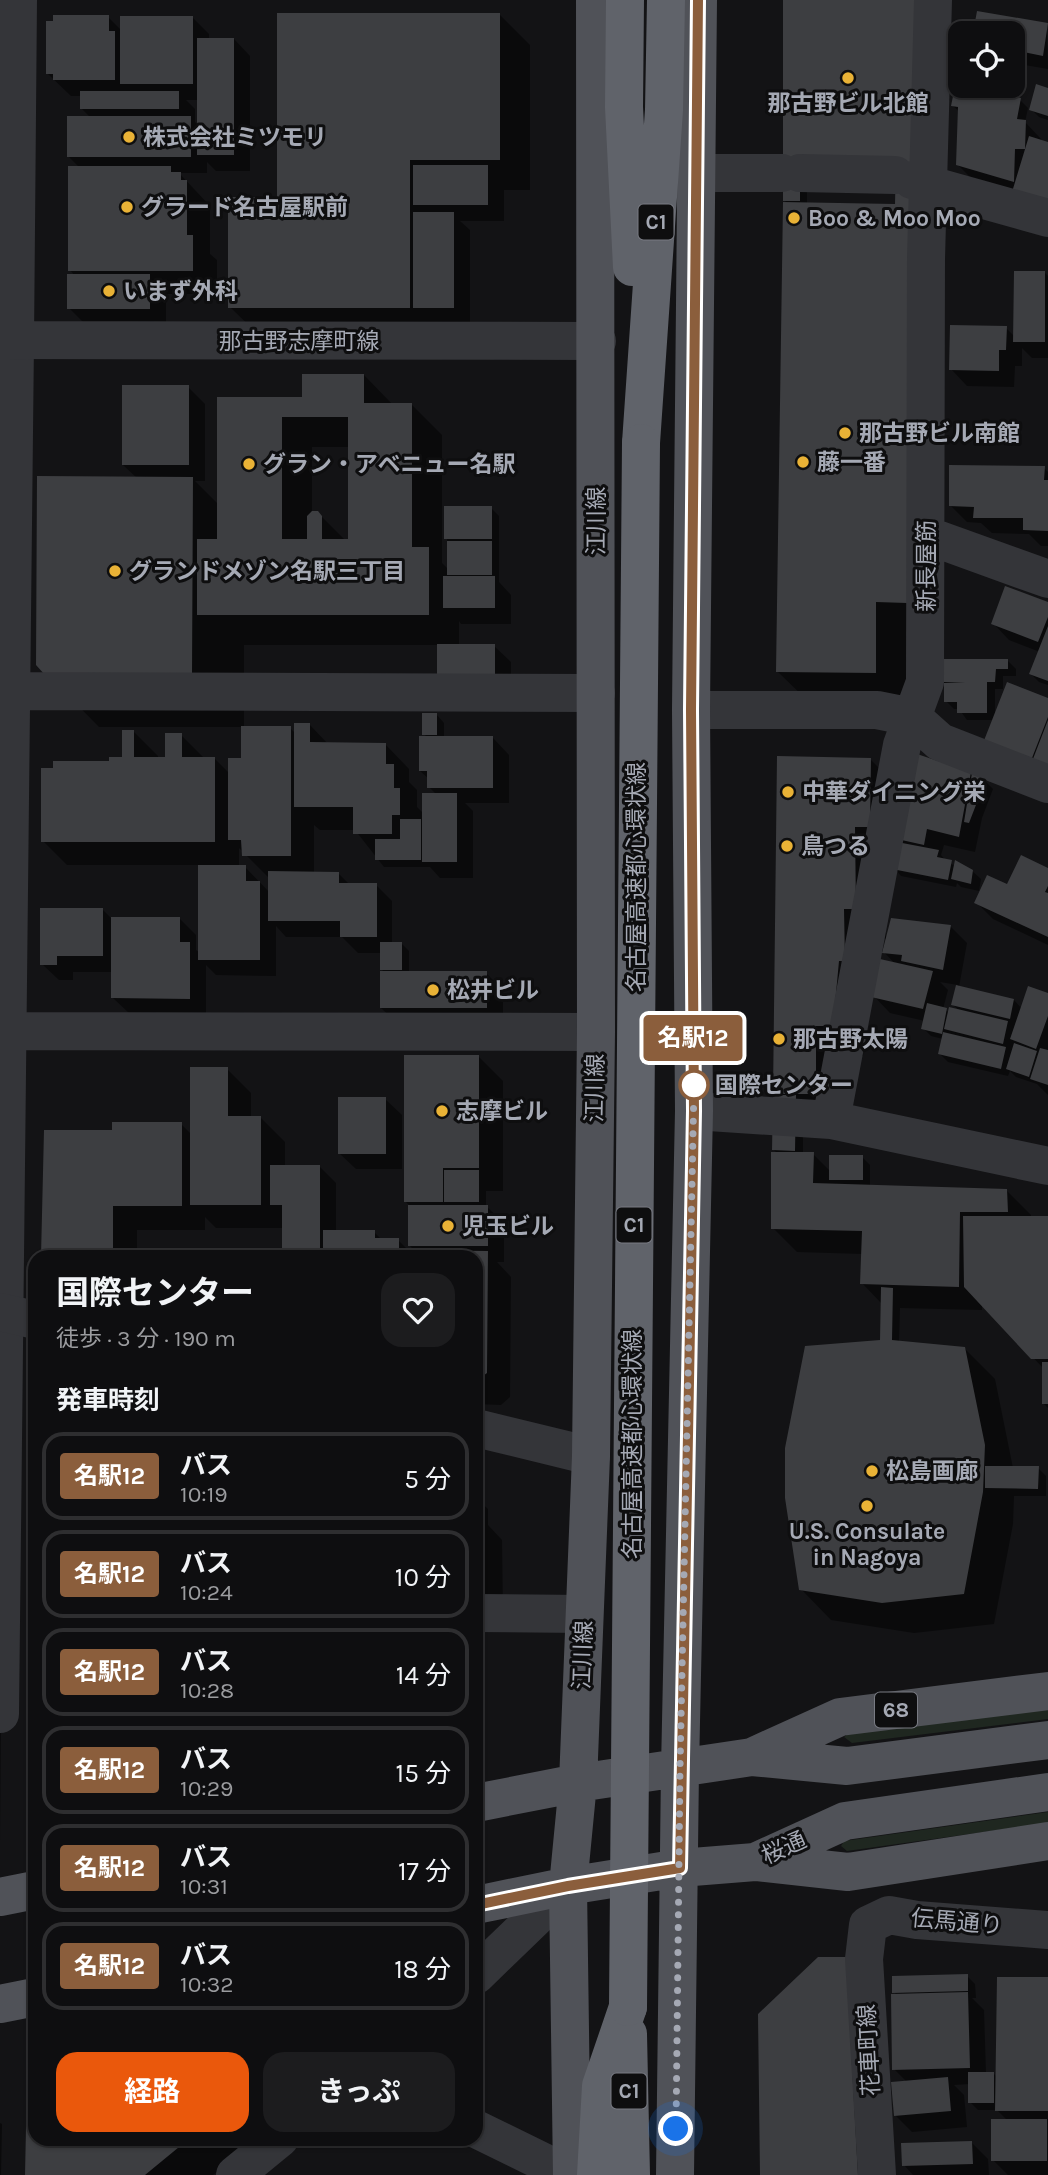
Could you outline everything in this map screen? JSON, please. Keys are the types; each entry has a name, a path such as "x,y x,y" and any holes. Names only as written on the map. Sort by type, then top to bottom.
{"highway":[{"path":"625,0 624,107 641,443"},
{"name":"名古屋高速都心環状線","path":"631,2175 628,2007 641,443 664,110 666,0"},
{"path":"596,2175 601,2086 628,2007"}],"main road":[{"name":"江川線","path":"571,2175 568,1886 578,1783 591,1456 596,1032 595,0"},
{"path":"675,2175 680,1769 694,1111 691,710 698,0"},
{"name":"68","path":"752,1757 840,1717 1048,1691"},
{"name":"68","path":"483,1803 578,1783 752,1757 847,1766 1048,1740"},
{"name":"桜通","path":"483,1904 568,1886 680,1868 755,1862 845,1821 1048,1793"},
{"path":"755,1862 848,1872 1048,1841"},
{"path":"0,1897 28,1891"},
{"path":"0,2004 28,1998"}],"street":[{"path":"0,1714 12,1608 13,1315 4,1015 5,692 8,340 18,0"},
{"name":"新長屋筋","path":"831,1121 902,744 925,682 926,535 911,180 933,0"},
{"path":"695,173 791,173 911,180 1048,218"},
{"name":"那古野志摩町線","path":"8,340 597,341"},
{"path":"926,535 1048,579"},
{"path":"5,692 596,693"},
{"path":"691,710 877,710 912,717 940,742 1048,783"},
{"path":"4,1015 596,1032"},
{"path":"694,1111 831,1121 1048,1167"},
{"path":"483,1430 591,1456"},
{"path":"483,1613 584,1614"},
{"path":"483,1968 568,1886"},
{"name":"伝馬通り","path":"868,1925 889,1915 917,1920 1048,1930"},
{"name":"花車町線","path":"868,1925 864,1959 877,2175"},
{"path":"483,2132 571,2175"},
{"path":"235,2175 270,2146"}],"shaded area":[{"path":"1048,1705 1048,1719 852,1743 844,1737 851,1731"},
{"path":"1048,1812 1048,1823 847,1851 841,1846 844,1841"}],"building":[{"name":"那古野ビル南館","path":"783,0 917,0 907,603 876,602 876,673 776,672 783,202 895,204 896,157 800,156 800,201 783,201"},
{"path":"977,11 1048,23 1043,56 1025,52 1025,21 975,21"},
{"path":"277,13 500,13 500,160 410,160 410,308 228,308 228,197 277,197"},
{"path":"53,15 109,15 109,31 115,31 115,80 53,80 53,74 46,74 46,21 53,21"},
{"path":"120,16 193,16 193,84 120,84"},
{"path":"197,38 234,38 234,155 197,155"},
{"path":"1036,84 1048,88 1048,116 1029,110"},
{"path":"80,91 179,91 179,109 80,109"},
{"path":"953,98 1021,98 1017,119 1026,120 1025,149 1015,149 1014,182 956,165 958,107 951,106"},
{"name":"株式会社ミツモリ","path":"67,116 191,116 191,157 67,157"},
{"path":"1029,136 1048,142 1048,203 1012,192"},
{"path":"413,165 488,165 488,205 413,205"},
{"name":"グラード名古屋駅前","path":"68,166 171,166 171,172 181,172 181,180 187,180 187,235 193,235 193,271 68,271"},
{"path":"413,212 454,212 454,308 413,308"},
{"path":"1014,271 1045,271 1045,342 1013,342"},
{"name":"いまず外科","path":"67,274 150,274 150,309 67,309"},
{"path":"950,325 1007,326 1006,350 999,350 999,371 949,370"},
{"name":"グラン・アベニュー名駅","path":"302,374 364,374 364,403 412,403 412,547 429,547 429,615 197,615 197,539 217,539 217,397 302,397","holes":["282,417 348,417 348,539 322,539 322,516 318,511 312,511 307,516 307,539 282,539"]},
{"path":"122,385 189,385 189,465 122,465"},
{"path":"949,465 1045,466 1044,480 1048,480 1048,531 1023,530 1023,518 973,518 974,507 949,506"},
{"name":"グランドメゾン名駅三丁目","path":"37,476 193,477 192,676 45,675 36,665"},
{"path":"444,506 492,506 492,539 444,539"},
{"path":"447,541 492,541 492,575 447,575"},
{"path":"443,576 495,576 495,608 443,608"},
{"path":"1005,586 1048,602 1048,617 1038,642 991,624"},
{"path":"1048,626 1048,681 1029,674"},
{"path":"437,644 495,644 495,679 437,679"},
{"path":"940,659 1008,659 1008,669 996,669 995,682 987,682 987,713 957,713 957,702 944,702 944,683 965,682 940,682"},
{"path":"1007,682 1048,698 1048,717 1032,758 983,743"},
{"path":"422,713 437,713 437,735 422,735"},
{"path":"1048,720 1048,770 1031,764"},
{"path":"294,723 310,723 310,742 386,743 386,764 394,764 394,788 400,788 400,815 392,815 392,834 353,834 353,807 294,807"},
{"path":"241,726 291,726 291,856 242,856 241,840 228,840 228,758 241,758"},
{"path":"122,730 134,730 134,757 165,757 165,733 182,733 182,757 215,757 215,842 41,842 41,768 53,768 53,761 109,761 109,757 122,757"},
{"path":"419,736 493,736 493,788 427,788 427,771 419,771"},
{"path":"914,753 971,772 959,837 927,829 924,845 897,839"},
{"path":"777,756 871,758 870,827 855,827 856,909 844,909 845,961 839,961 833,1026 816,1026 816,1094 773,1094"},
{"path":"972,773 986,779 969,823 964,822"},
{"path":"422,793 457,793 457,862 422,862"},
{"path":"400,819 421,819 421,860 375,860 375,839 400,839"},
{"path":"897,842 939,850 937,857 952,860 948,880 892,869"},
{"path":"1021,855 1048,868 1048,886 1045,892 1048,893 1048,937 974,903 987,875 1007,884"},
{"path":"955,860 973,870 971,884 951,879"},
{"path":"198,865 246,865 246,881 260,881 260,960 198,960"},
{"path":"268,871 339,872 339,883 377,883 377,937 340,937 340,921 268,921"},
{"path":"40,908 103,908 103,956 57,956 57,965 40,965"},
{"path":"111,917 180,917 180,942 190,942 190,999 111,998"},
{"path":"891,918 951,925 943,970 901,961 902,955 882,953"},
{"path":"380,942 402,942 402,970 380,970"},
{"path":"880,959 933,971 923,1009 871,997"},
{"name":"松井ビル","path":"380,971 487,971 487,1008 380,1008"},
{"path":"956,985 1014,999 1010,1019 951,1005"},
{"path":"1028,986 1048,993 1048,1016 1036,1049 1010,1039"},
{"path":"927,1003 947,1008 942,1034 921,1029"},
{"path":"949,1007 1008,1021 1003,1044 944,1029"},
{"path":"943,1032 1006,1047 1001,1069 938,1054"},
{"path":"1014,1043 1037,1051 1029,1077 1006,1069"},
{"path":"1040,1048 1048,1050 1048,1085 1030,1079"},
{"name":"志摩ビル","path":"404,1055 479,1055 479,1168 443,1168 443,1202 404,1202"},
{"path":"190,1067 228,1067 228,1116 261,1116 261,1205 190,1205"},
{"path":"773,1095 796,1095 795,1151 772,1150"},
{"path":"338,1097 386,1097 386,1154 338,1154"},
{"path":"112,1122 182,1122 182,1206 113,1206 113,1250 41,1250 44,1130 112,1130"},
{"path":"771,1152 814,1152 813,1183 1007,1189 1008,1212 960,1212 959,1287 860,1284 862,1231 771,1229"},
{"path":"829,1155 863,1155 863,1180 829,1180"},
{"path":"270,1165 320,1165 320,1250 282,1250 282,1205 270,1205"},
{"path":"444,1170 479,1170 479,1202 444,1202"},
{"name":"児玉ビル","path":"408,1205 488,1205 488,1246 408,1246"},
{"path":"963,1216 1048,1216 1048,1359 1031,1359 964,1287"},
{"path":"323,1230 375,1230 375,1238 399,1238 399,1250 323,1250"},
{"path":"483,1251 488,1251 487,1373 483,1376"},
{"path":"881,1287 893,1288 892,1340 965,1347 985,1445 983,1492 964,1594 882,1603 799,1590 785,1498 785,1448 805,1346 880,1340"},
{"path":"1042,1362 1048,1362 1048,1404 1042,1404"},
{"path":"985,1466 1039,1466 1038,1489 985,1488"},
{"path":"818,1957 846,1957 858,2175 760,2175 758,2014"},
{"path":"968,1974 968,1991 892,1993 892,1976"},
{"path":"997,1977 1048,1977 1048,2111 995,2111"},
{"path":"968,1992 970,2068 892,2070 891,1994"},
{"path":"968,2072 994,2072 994,2103 968,2103"},
{"path":"948,2077 951,2111 894,2116 891,2082"},
{"path":"27,2080 28,2146 180,2146 145,2175 25,2175"},
{"path":"991,2119 1047,2119 1047,2161 991,2161"},
{"path":"972,2141 973,2164 902,2166 901,2143"}],"bus line":[{"name":"名駅12","path":"483,1904 568,1886 680,1868 694,1111 691,710 698,0"}],"place":[{"name":"那古野ビル北館","path":"848,78"},
{"name":"株式会社ミツモリ","path":"129,137"},
{"name":"グラード名古屋駅前","path":"127,207"},
{"name":"Boo & Moo Moo","path":"794,218"},
{"name":"いまず外科","path":"109,291"},
{"name":"那古野ビル南館","path":"845,433"},
{"name":"藤一番","path":"803,462"},
{"name":"グラン・アベニュー名駅","path":"249,464"},
{"name":"グランドメゾン名駅三丁目","path":"115,571"},
{"name":"中華ダイニング栄","path":"788,792"},
{"name":"鳥つる","path":"787,846"},
{"name":"松井ビル","path":"433,990"},
{"name":"那古野太陽","path":"779,1039"},
{"name":"国際センター","path":"694,1085"},
{"name":"志摩ビル","path":"442,1111"},
{"name":"児玉ビル","path":"448,1226"},
{"name":"松島画廊","path":"872,1471"},
{"name":"U.S. Consulate in Nagoya","path":"867,1506"}],"route":[{"path":"676,2129 680,1769 694,1085"}]}
